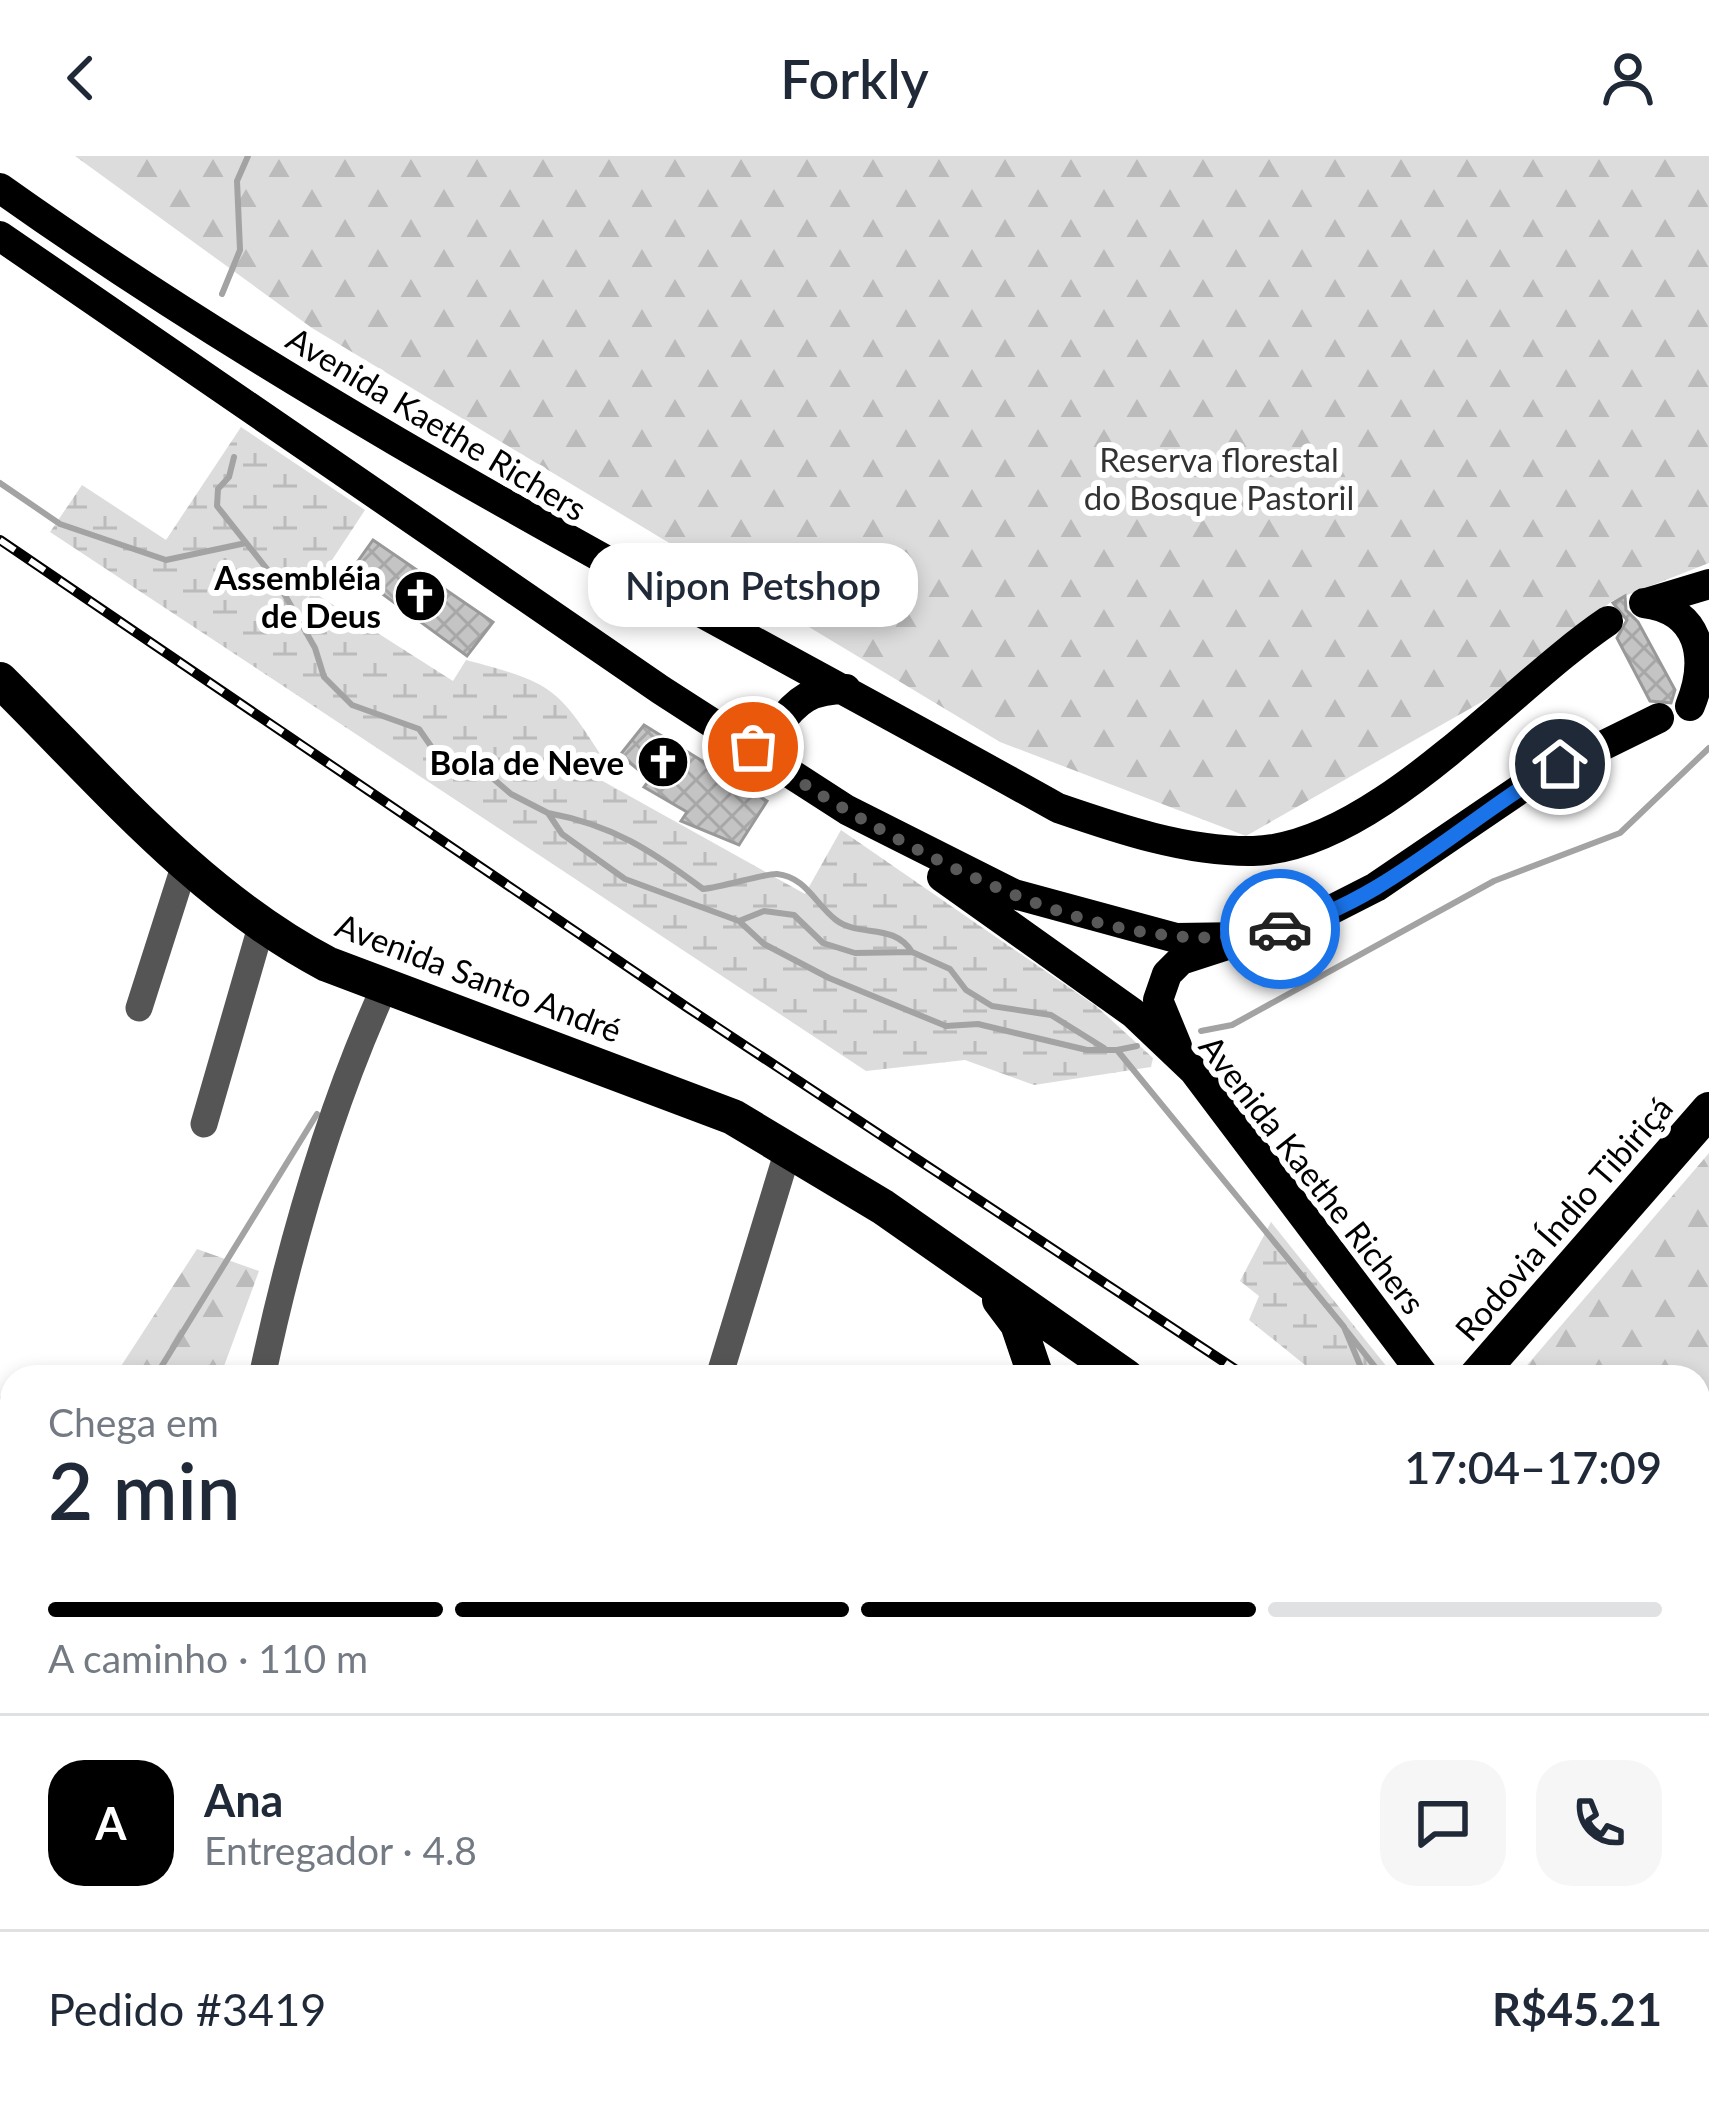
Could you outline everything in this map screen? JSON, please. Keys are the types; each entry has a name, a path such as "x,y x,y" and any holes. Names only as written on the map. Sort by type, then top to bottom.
{"highway":[{"name":"Avenida Santo André","path":"0,680 185,864 262,927 327,964 673,1092 789,1147 1099,1365"},
{"name":"Rodovia Índio Tibiriçá","path":"1487,1365 1709,1110"},
{"name":"Avenida Santo André","path":"980,1279 1018,1324 1029,1365"}],"main road":[{"name":"Avenida Kaethe Richers","path":"0,188 133,282 382,436 577,548 846,689 1058,808 1123,831 1256,851 1316,837 1357,818 1628,611"},
{"name":"Avenida Kaethe Richers","path":"0,236 642,677 784,766 1133,1013 1194,1071 1416,1365"},
{"path":"1628,611 1709,584"},
{"path":"1194,1071 1161,1018 1161,985 1181,960 1323,914 1376,886 1534,778 1685,707 1708,669 1698,630 1665,606 1628,611"},
{"path":"784,766 777,727 788,712 815,690 846,689"},
{"name":"Avenida Kaethe Richers","path":"848,810 1014,894 1176,938 1246,937"}],"street":[{"path":"139,1008 185,864"},
{"path":"204,1124 262,927"},
{"path":"265,1365 295,1243 362,1036 385,986"},
{"path":"723,1365 789,1147"}],"green space":[{"name":"Reserva florestal do Bosque Pastoril","path":"75,156 1709,156 1709,563 1612,601 1494,695 1246,836 1000,742 312,328"},
{"path":"241,427 365,510 305,601 313,592 453,681 466,660 536,683 564,704 590,738 606,763 599,779 805,894 841,830 1096,1006 1153,1058 1151,1067 1034,1085 965,1060 866,1071 50,532 82,485 166,540"},
{"path":"1709,1153 1709,1365 1527,1365"},
{"path":"1271,1222 1385,1365 1305,1365 1249,1320 1259,1296 1240,1281"},
{"path":"197,1249 259,1271 224,1365 122,1365"}],"building":[{"name":"Assembléia de Deus","path":"373,540 493,622 467,656 351,571"},
{"path":"1625,596 1626,610 1638,622 1675,690 1671,703 1650,701 1617,638 1627,620 1613,603"},
{"path":"644,725 767,801 739,845 681,821 687,812 644,787 650,779 620,755"}],"waterway":[{"path":"222,294 240,250 237,181 248,156"},
{"path":"234,457 229,477 218,489 217,506 278,583 315,648 324,677 352,705 419,729 435,752 482,769 511,794 548,813 562,834 625,879 739,921 764,944 829,978 946,1026 978,1024 1087,1050 1117,1050 1344,1327 1360,1365"},
{"path":"0,483 60,524 166,560 246,543"},
{"path":"1201,1031 1232,1025 1494,881 1620,833 1709,748"},
{"path":"548,813 631,841 703,889 771,874 787,876 836,920 886,933 912,952"},
{"path":"739,921 764,911 794,915 823,943 855,953 912,952 950,969 966,990 992,1006 1051,1015 1104,1048"},
{"path":"1117,1050 1137,1046"},
{"path":"162,1365 317,1114"},
{"path":"1346,1330 1374,1365"}],"railway":[{"path":"0,540 688,1008 1229,1365"}],"way so far":[{"path":"753,747 807,786 926,854 1014,894 1176,938 1246,937 1280,929"}],"place":[{"name":"Assembléia de Deus","path":"420,596"},
{"name":"Nipon Petshop","path":"753,747"},
{"name":"Bola de Neve","path":"663,762"}],"route":[{"path":"1280,929 1323,914 1376,886 1560,764"}]}
